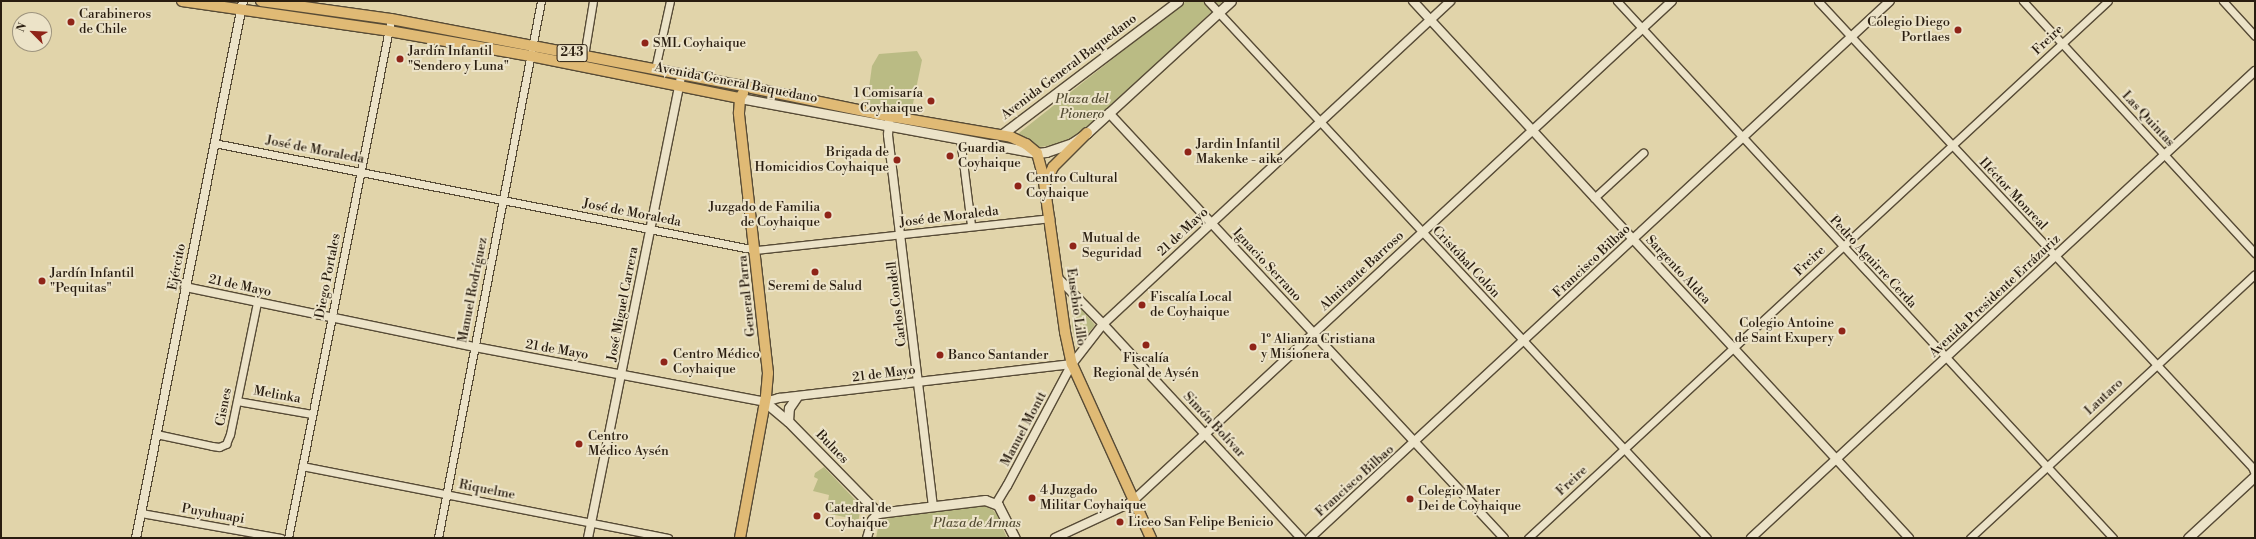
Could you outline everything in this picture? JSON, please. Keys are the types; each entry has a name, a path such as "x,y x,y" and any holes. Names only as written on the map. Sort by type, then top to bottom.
{"main road":[{"name":"Avenida General Baquedano","path":"182,1 242,5 389,31 532,51 584,56 752,88 960,138 1037,153 1064,147 1087,133 1231,1"},
{"name":"Avenida General Baquedano","path":"261,1 391,19 740,98 1001,135 1178,1"},
{"path":"740,98 744,92 752,88"},
{"name":"General Parra","path":"740,98 739,113 756,250 768,373 765,402 740,538"},
{"path":"1045,183 1053,167 1087,133"},
{"path":"1001,135 1020,141 1037,153"},
{"name":"Eusebio Lillo","path":"1037,153 1045,183 1065,332 1072,364 1135,499 1151,538"},
{"path":"788,421 789,408 797,396"},
{"name":"Bulnes","path":"765,402 788,421 878,513"},
{"path":"2188,538 2255,475"},
{"path":"878,513 979,499 996,504 1003,512 1015,538"}],"street":[{"name":"Manuel Rodríguez","path":"438,538 541,1"},
{"path":"584,56 593,1"},
{"path":"655,69 670,1"},
{"name":"Cristóbal Colón","path":"1208,1 1707,538"},
{"name":"Sargento Aldea","path":"1413,1 1909,538"},
{"name":"21 de Mayo","path":"186,287 475,347 765,402 797,396 1072,364 1103,324 1450,1"},
{"name":"Pedro Aguirre Cerda","path":"1617,1 2113,538"},
{"name":"Almirante Barroso","path":"1055,538 1128,504 1135,499 1672,1"},
{"name":"Héctor Monreal","path":"1818,1 2054,257 2252,467 2255,475"},
{"name":"Francisco Bilbao","path":"1310,538 1890,1"},
{"name":"Las Quintas","path":"2023,1 2255,253"},
{"name":"Freire","path":"1528,538 2108,1"},
{"path":"2223,1 2255,36"},
{"name":"Ejército","path":"136,538 242,5"},
{"name":"Diego Portales","path":"288,538 391,19"},
{"name":"Avenida Presidente Errázuriz","path":"1751,538 2255,71"},
{"name":"José Miguel Carrera","path":"588,538 678,85 682,75"},
{"name":"Ignacio Serrano","path":"1109,113 1504,538"},
{"name":"Carlos Condell","path":"889,120 900,235 933,505"},
{"path":"960,138 971,225"},
{"name":"José de Moraleda","path":"214,143 756,250 900,235 971,225 1050,218"},
{"path":"1594,198 1643,153"},
{"name":"Lautaro","path":"1970,538 2255,274"},
{"name":"Simón Bolívar","path":"1058,278 1103,324 1301,538"},
{"name":"Cisnes","path":"156,434 212,446 224,446 230,434 257,302"},
{"name":"Manuel Montt","path":"996,504 1072,364"},
{"name":"Melinka","path":"237,401 312,414"},
{"name":"Riquelme","path":"302,466 668,538"},
{"name":"Puyuhuapi","path":"140,513 281,538"},
{"path":"867,538 872,520 878,513"}],"green space":[{"name":"Plaza del Pionero","path":"1186,1 1223,1 1094,122 1076,136 1053,145 1040,147 1015,136"},
{"path":"917,51 922,60 910,118 866,110 872,66 879,54"},
{"path":"1073,304 1081,309 1095,325 1077,347 1072,326"},
{"path":"824,467 861,506 858,523 849,522 849,518 826,513 829,495 813,491 818,479 814,477 815,473"},
{"name":"Plaza de Armas","path":"984,506 993,510 997,515 1007,538 876,538 879,523 885,518"}],"place":[{"name":"Carabineros de Chile","path":"71,22"},
{"name":"Colegio Diego Portlaes","path":"1958,30"},
{"name":"SML Coyhaique","path":"645,43"},
{"name":"Jardín Infantil \"Sendero y Luna\"","path":"400,59"},
{"name":"1 Comisaría Coyhaique","path":"931,101"},
{"name":"Jardin Infantil Makenke - aike","path":"1188,152"},
{"name":"Guardia Coyhaique","path":"950,156"},
{"name":"Brigada de Homicidios Coyhaique","path":"897,160"},
{"name":"Centro Cultural Coyhaique","path":"1018,186"},
{"name":"Juzgado de Familia de Coyhaique","path":"828,215"},
{"name":"Mutual de Seguridad","path":"1073,246"},
{"name":"Seremi de Salud","path":"815,272"},
{"name":"Jardín Infantil \"Pequitas\"","path":"42,281"},
{"name":"Fiscalía Local de Coyhaique","path":"1142,305"},
{"name":"Colegio Antoine de Saint Exupery","path":"1842,331"},
{"name":"Fiscalía Regional de Aysén","path":"1146,345"},
{"name":"1º Alianza Cristiana y Misionera","path":"1253,347"},
{"name":"Banco Santander","path":"940,355"},
{"name":"Centro Médico Coyhaique","path":"664,362"},
{"name":"Centro Médico Aysén","path":"579,444"},
{"name":"4 Juzgado Militar Coyhaique","path":"1032,498"},
{"name":"Colegio Mater Dei de Coyhaique","path":"1410,499"},
{"name":"Catedral de Coyhaique","path":"817,516"},
{"name":"Liceo San Felipe Benicio","path":"1120,522"}]}
